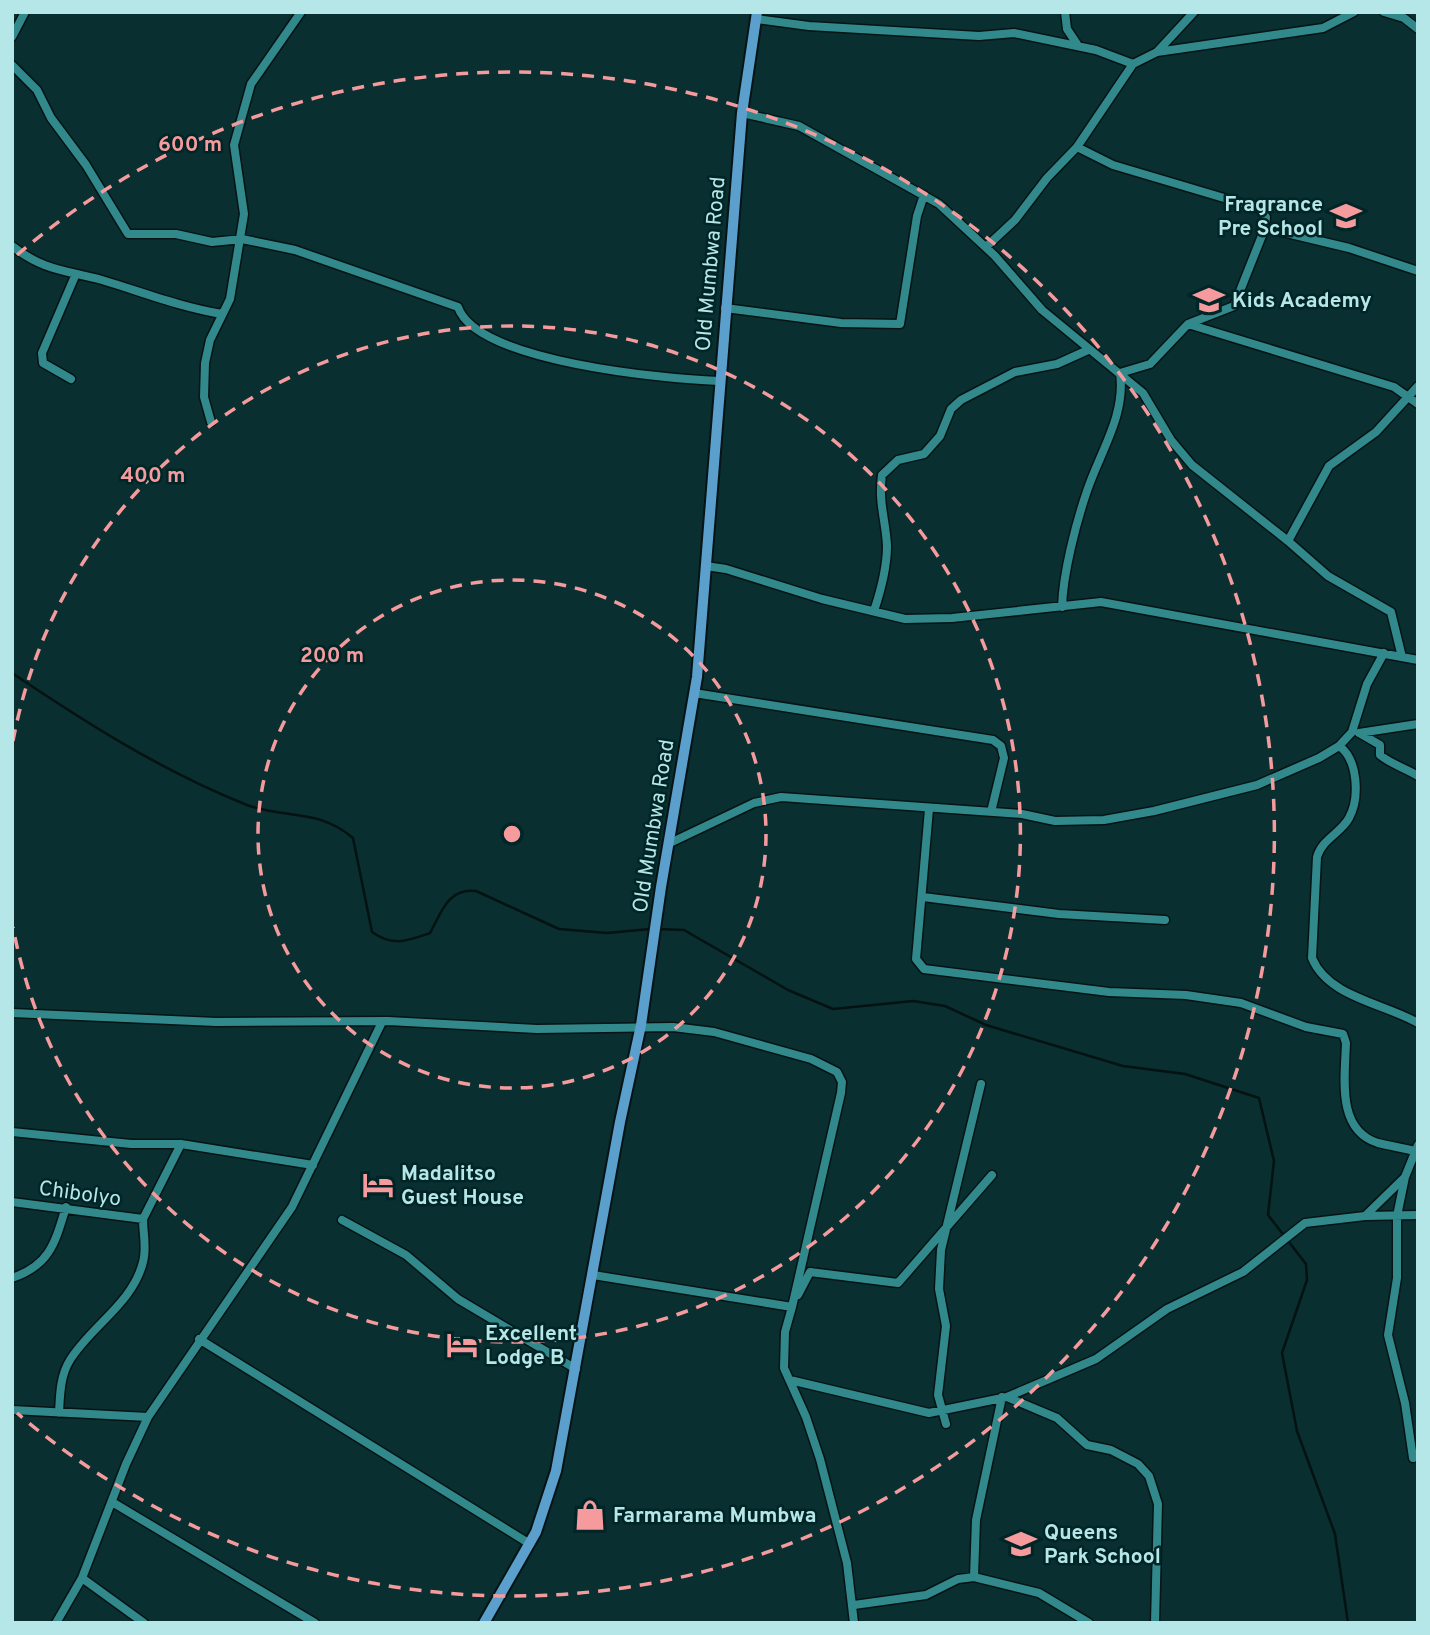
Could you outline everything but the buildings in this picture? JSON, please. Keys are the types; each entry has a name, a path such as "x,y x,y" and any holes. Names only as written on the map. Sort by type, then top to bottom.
{"main road":[{"name":"Old Mumbwa Road","path":"484,1623 530,1544 556,1471 620,1122 641,1026 694,693 742,113 756,15"}],"street":[{"path":"12,37 25,12"},
{"path":"211,422 204,397 205,363 210,340 230,299 242,239 245,205 234,145 246,97 256,75 301,12"},
{"path":"1065,12 1067,29 1079,45"},
{"path":"1157,52 1194,12"},
{"path":"986,247 1015,220 1047,178 1077,147 1133,64 1157,52 1323,28 1354,12"},
{"path":"1384,12 1403,18 1418,29"},
{"path":"756,15 809,26 979,36 1014,33 1079,45 1133,64"},
{"path":"12,65 37,90 51,118 86,165 128,234 176,234 212,242 242,239 295,250 457,307 461,317 471,328 533,355 633,375 719,381"},
{"path":"742,113 799,126 939,204 986,247 1029,298 1151,402 1171,440 1192,465 1328,576 1391,612 1402,657"},
{"path":"1077,147 1113,165 1261,209 1266,217 1265,228 1234,306 1188,324 1150,364 1120,373"},
{"path":"725,308 841,323 900,324 917,216 924,195"},
{"path":"1265,228 1349,248 1418,271"},
{"path":"12,246 45,268 99,279 180,306 222,314"},
{"path":"71,379 43,363 42,354 75,276"},
{"path":"1188,324 1218,336 1394,387 1418,404"},
{"path":"874,611 883,584 887,545 881,513 882,475 898,460 924,454 940,436 951,409 961,400 1015,373 1057,364 1088,350"},
{"path":"1062,607 1062,589 1080,513 1112,435 1122,388 1120,373"},
{"path":"1288,541 1329,466 1376,432 1418,386"},
{"path":"706,566 726,569 905,619 952,618 1101,603 1418,660"},
{"path":"1357,733 1367,684 1384,653"},
{"path":"694,693 993,740 1001,746 1004,758 991,812"},
{"path":"670,843 766,798 820,798 991,812 1055,821 1128,817 1257,785 1319,758 1357,733 1418,724"},
{"path":"1357,733 1380,745 1380,755 1389,763 1399,764 1418,776"},
{"path":"1339,746 1349,754 1354,767 1353,803 1350,817 1323,844 1317,857 1312,958 1324,980 1332,985 1418,1023"},
{"path":"929,809 916,959 918,965 931,971 1109,992 1200,997 1241,1003 1306,1027 1343,1034 1346,1043 1345,1105 1352,1121 1370,1139 1416,1148 1405,1177 1397,1216 1397,1278 1388,1335 1405,1403 1413,1458"},
{"path":"923,897 1059,914 1165,920"},
{"path":"12,1013 216,1022 382,1022 537,1028 641,1026 714,1032 799,1055 837,1072 842,1082 841,1093 782,1352 820,1459 847,1563 854,1623"},
{"path":"56,1623 82,1578 148,1417 292,1207 382,1022"},
{"path":"946,1424 938,1395 946,1326 939,1289 941,1250 981,1084"},
{"path":"12,1132 131,1144 181,1144 313,1165"},
{"name":"Chibolyo","path":"12,1202 143,1219 181,1144"},
{"path":"792,1307 810,1272 898,1283 992,1175"},
{"path":"1365,1216 1405,1177"},
{"path":"12,1278 36,1269 47,1256 66,1207"},
{"path":"790,1380 907,1410 941,1412 976,1401 1005,1397 1096,1359 1167,1309 1243,1272 1275,1248 1298,1226 1313,1221 1365,1216 1418,1215"},
{"path":"59,1412 62,1379 70,1360 127,1294 139,1275 145,1251 143,1219"},
{"path":"342,1220 406,1255 458,1299 576,1369"},
{"path":"593,1275 792,1307"},
{"path":"199,1339 392,1456 530,1544"},
{"path":"974,1577 976,1520 1005,1397"},
{"path":"1005,1397 1057,1418 1078,1440 1125,1457 1149,1476 1158,1504 1155,1623"},
{"path":"12,1410 148,1417"},
{"path":"112,1502 315,1623"},
{"path":"854,1605 926,1595 958,1579 974,1577 1038,1593 1089,1623"},
{"path":"82,1578 144,1623"}],"waterway":[{"path":"12,673 97,728 185,777 247,805 327,822 353,838 372,932 387,940 407,940 430,933 442,909 452,897 466,891 476,891 559,929 607,933 650,929"},
{"path":"657,929 684,930 788,990 833,1009 913,1001 945,1006 986,1025 1123,1066 1185,1074 1259,1098 1274,1161 1268,1215 1306,1264 1307,1280 1282,1353 1297,1431 1335,1534 1348,1623"}],"place":[{"name":"Fragrance Pre School","path":"1346,216"},
{"name":"Kids Academy","path":"1209,300"},
{"name":"Madalitso Guest House","path":"378,1185"},
{"name":"Excellent Lodge B","path":"462,1345"},
{"name":"Farmarama Mumbwa","path":"590,1515"},
{"name":"Queens Park School","path":"1021,1544"}]}
